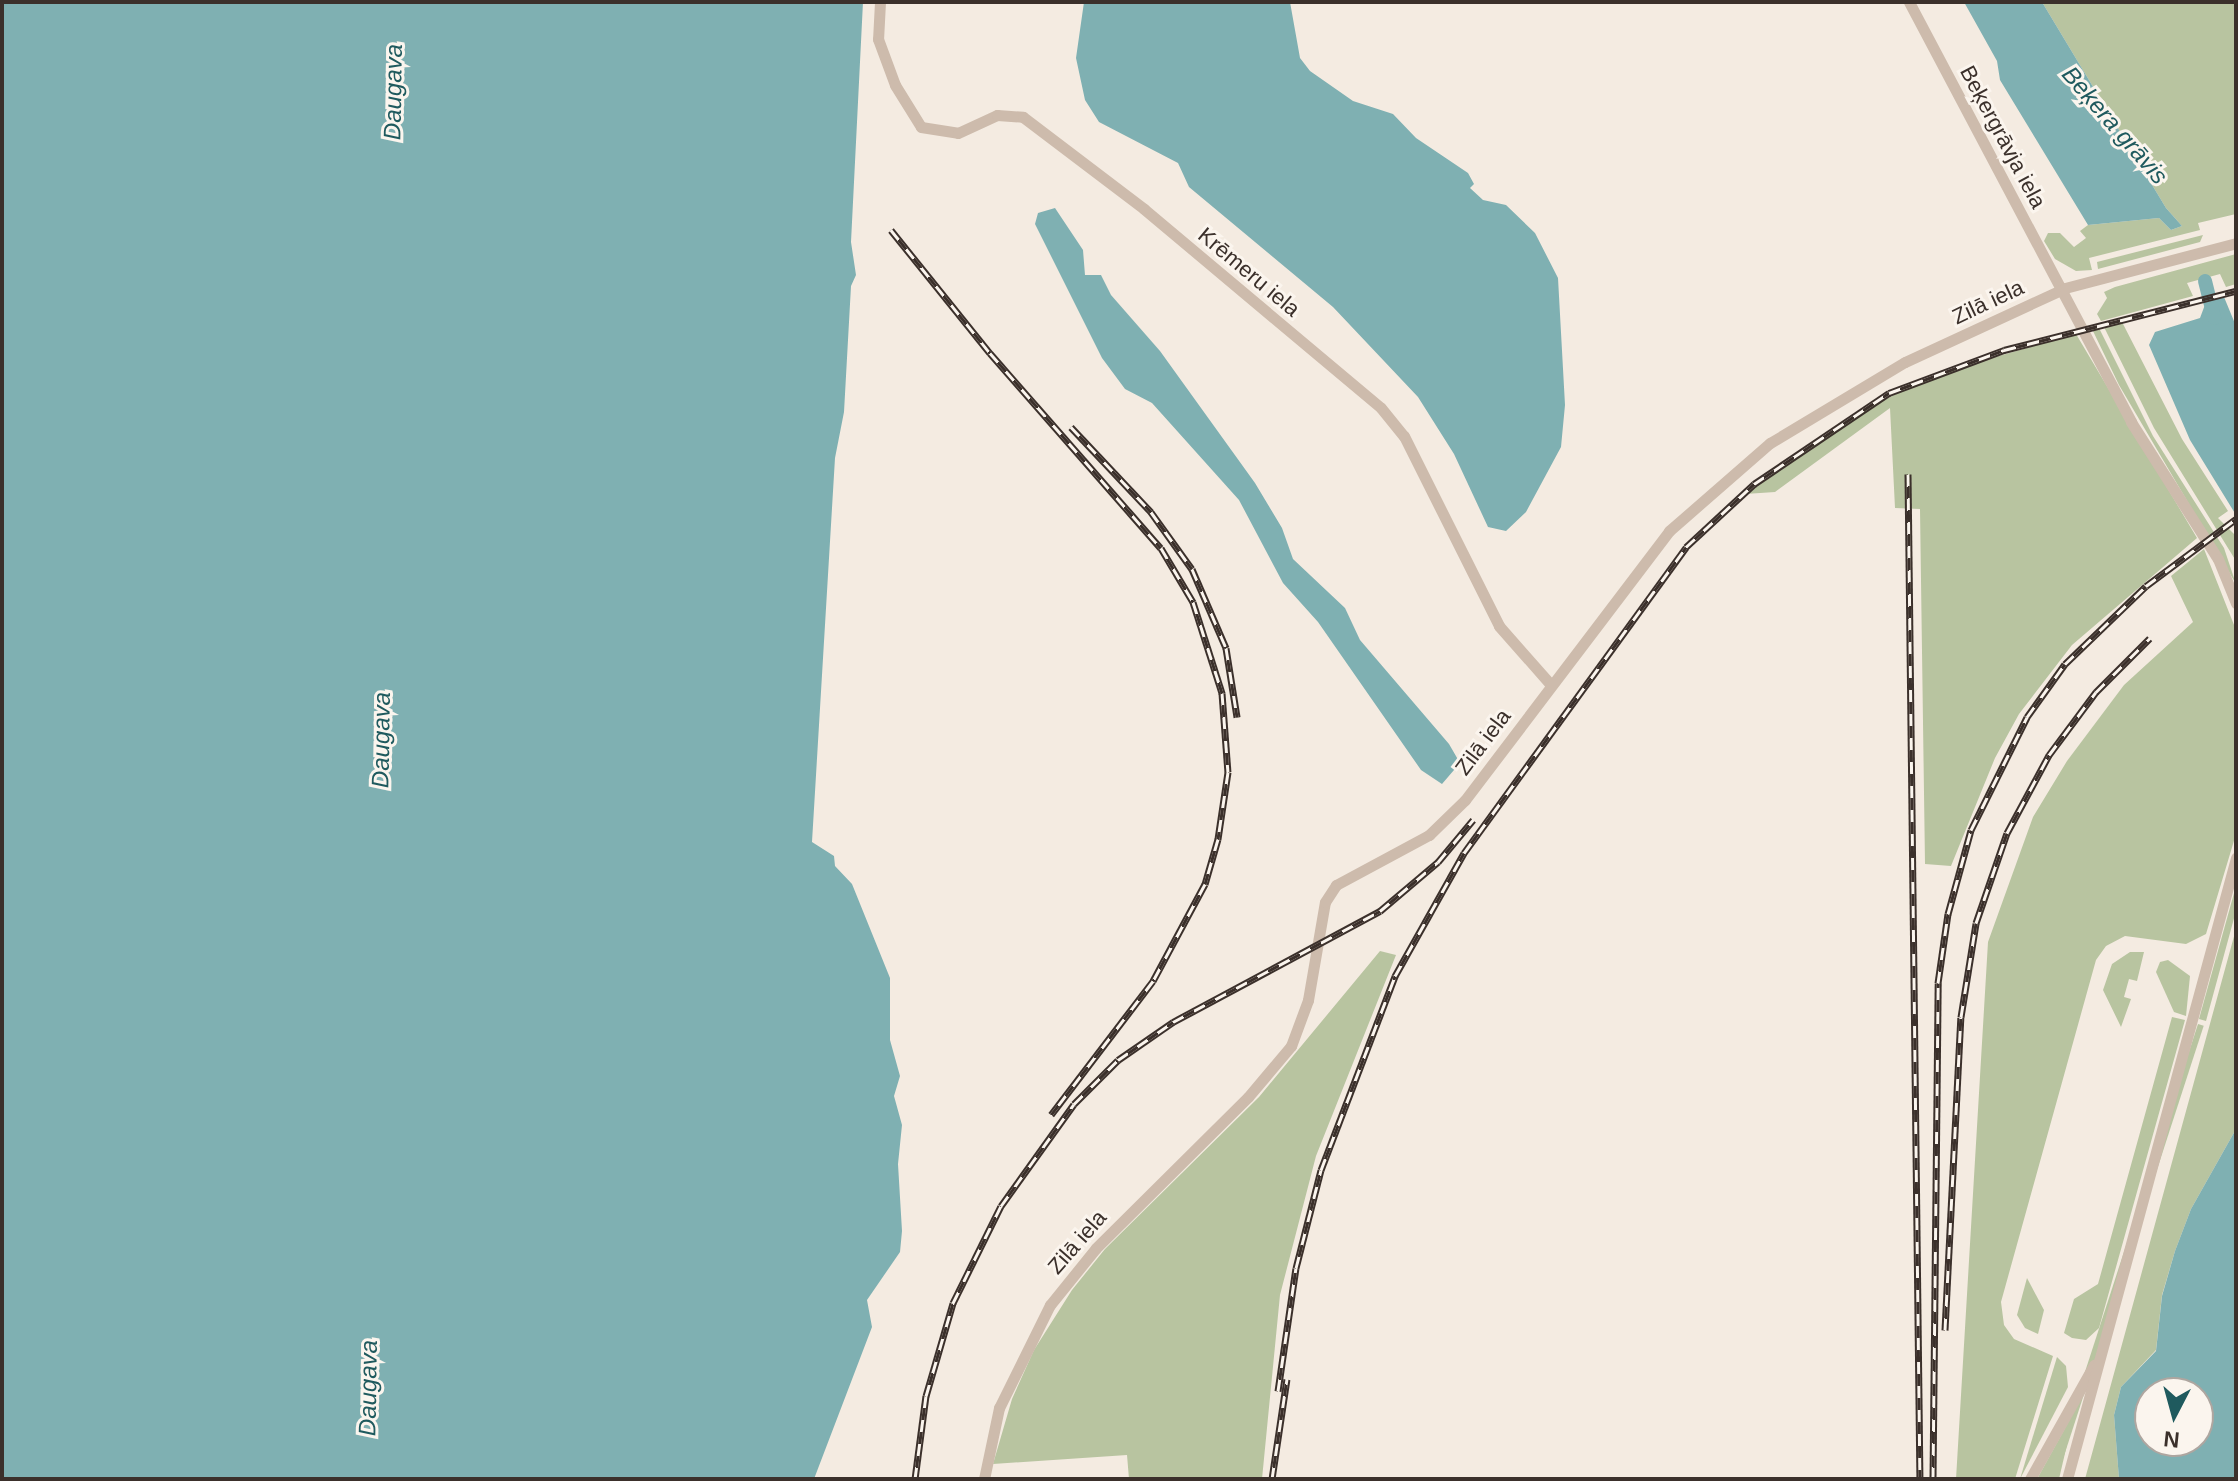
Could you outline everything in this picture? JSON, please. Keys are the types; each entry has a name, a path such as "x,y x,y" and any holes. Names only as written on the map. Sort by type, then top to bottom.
{"street":[{"name":"Krēmeru iela","path":"880,2 878,39 895,85 921,127 958,133 997,115 1014,114 1055,137 1381,408 1404,436 1499,626 1551,685"},
{"name":"Beķergrāvja iela","path":"1909,2 2065,288 2131,422 2218,559 2236,603"},
{"name":"Zilā iela","path":"984,1479 999,1408 1050,1305 1096,1248 1248,1097 1291,1046 1308,1000 1325,902 1336,885 1429,835 1465,800 1669,531 1770,443 1885,373 2065,288 2236,243"},
{"path":"2067,1479 2236,858"},
{"path":"2030,1479 2099,1353"}],"green space":[{"path":"2042,2 2236,2 2236,214 2198,223 2200,230 2089,258 2092,270 2076,271 2055,259 2044,241 2048,233 2060,233 2074,247 2086,238 2080,231 2088,225 2159,218 2171,230 2182,226 2166,208"},
{"path":"2203,235 2200,242 2098,269 2097,262"},
{"path":"2236,254 2236,284 2226,287 2220,274 2187,283 2193,296 2101,321 2097,314 2107,298 2104,292 2115,287"},
{"path":"2122,322 2182,439 2228,511 2218,518 2236,536 2236,561 2154,428 2104,327"},
{"path":"2099,328 2153,436 2224,548 2236,584 2119,385 2092,329"},
{"path":"2076,334 2197,538 2072,645 2019,714 1995,758 1951,866 1925,864 1920,509 1895,508 1890,408 1775,492 1745,494 1860,411 1939,373"},
{"path":"2204,549 2236,630 2236,834 2206,934 2186,944 2125,936 2106,946 2096,960 2001,1302 2004,1325 2014,1339 2053,1356 2015,1479 1956,1479 1988,942 2033,817 2067,761 2124,685 2193,622 2171,576"},
{"path":"2236,886 2236,911 2206,1021 2199,1019"},
{"path":"2236,929 2236,1129 2191,1209 2175,1251 2162,1295 2156,1350 2121,1387 2114,1415 2119,1479 2085,1479"},
{"path":"1380,951 1396,955 1316,1156 1280,1295 1262,1479 1129,1479 1127,1455 993,1464 1012,1399 1034,1350 1072,1290 1105,1249 1259,1097"},
{"path":"2130,952 2144,952 2137,981 2129,979 2124,997 2131,999 2121,1027 2103,990 2112,964"},
{"path":"2168,960 2190,976 2186,1016 2174,1012 2156,972 2160,962"},
{"path":"2172,1017 2185,1020 2099,1328 2086,1340 2072,1338 2064,1333 2074,1299 2098,1284"},
{"path":"2198,1024 2204,1026 2058,1475 2052,1473"},
{"path":"2027,1278 2044,1310 2038,1334 2025,1328 2017,1315"},
{"path":"2057,1357 2066,1366 2068,1387 2020,1479"},
{"path":"2075,1410 2059,1479 2037,1479"}],"water":[{"name":"Daugava","path":"2,2 863,2 851,242 856,275 851,286 844,412 835,458 812,842 834,856 835,866 852,884 890,978 890,1040 900,1076 894,1096 902,1125 898,1164 902,1231 900,1252 867,1300 872,1327 814,1479 2,1479"},
{"path":"1084,2 1290,2 1300,58 1310,71 1353,101 1393,114 1416,138 1468,173 1474,184 1470,188 1483,200 1506,205 1535,233 1558,278 1565,405 1561,447 1526,512 1506,531 1488,527 1454,454 1418,397 1333,307 1189,187 1178,163 1099,122 1085,100 1076,58"},
{"path":"1964,2 2042,2 2166,208 2182,226 2171,230 2159,218 2088,225 2000,80 1997,61"},
{"path":"1055,208 1083,250 1085,275 1101,275 1111,295 1160,351 1255,483 1282,528 1293,559 1345,608 1360,640 1449,744 1460,763 1442,784 1421,770 1318,622 1283,583 1239,500 1152,403 1125,389 1102,358 1035,224 1038,213"},
{"path":"2224,297 2236,326 2236,515 2190,440 2149,345 2155,332 2200,318 2206,302"},
{"path":"2236,1129 2236,1479 2119,1479 2114,1415 2121,1387 2156,1351 2162,1296 2191,1209"}],"waterway":[{"name":"Beķera grāvis","path":"2205,281 2214,318"}],"railway":[{"path":"891,230 990,353 1161,548 1193,602 1222,693 1228,772 1218,839 1205,884 1153,981 1051,1115"},
{"path":"1278,1391 1296,1268 1321,1170 1395,976 1464,853 1686,547 1754,484 1889,393 2004,350 2236,291"},
{"path":"1071,427 1151,512 1192,569 1226,648 1237,717"},
{"path":"1908,474 1920,1479"},
{"path":"1933,1479 1938,983 1948,914 1971,830 2027,717 2065,664 2146,586 2236,519"},
{"path":"1945,1330 1961,1017 1976,923 2007,833 2049,755 2096,692 2150,638"},
{"path":"915,1479 926,1396 953,1303 1001,1206 1074,1104 1118,1060 1173,1022 1380,911 1438,862 1473,820"},
{"path":"1272,1479 1287,1379"}]}
